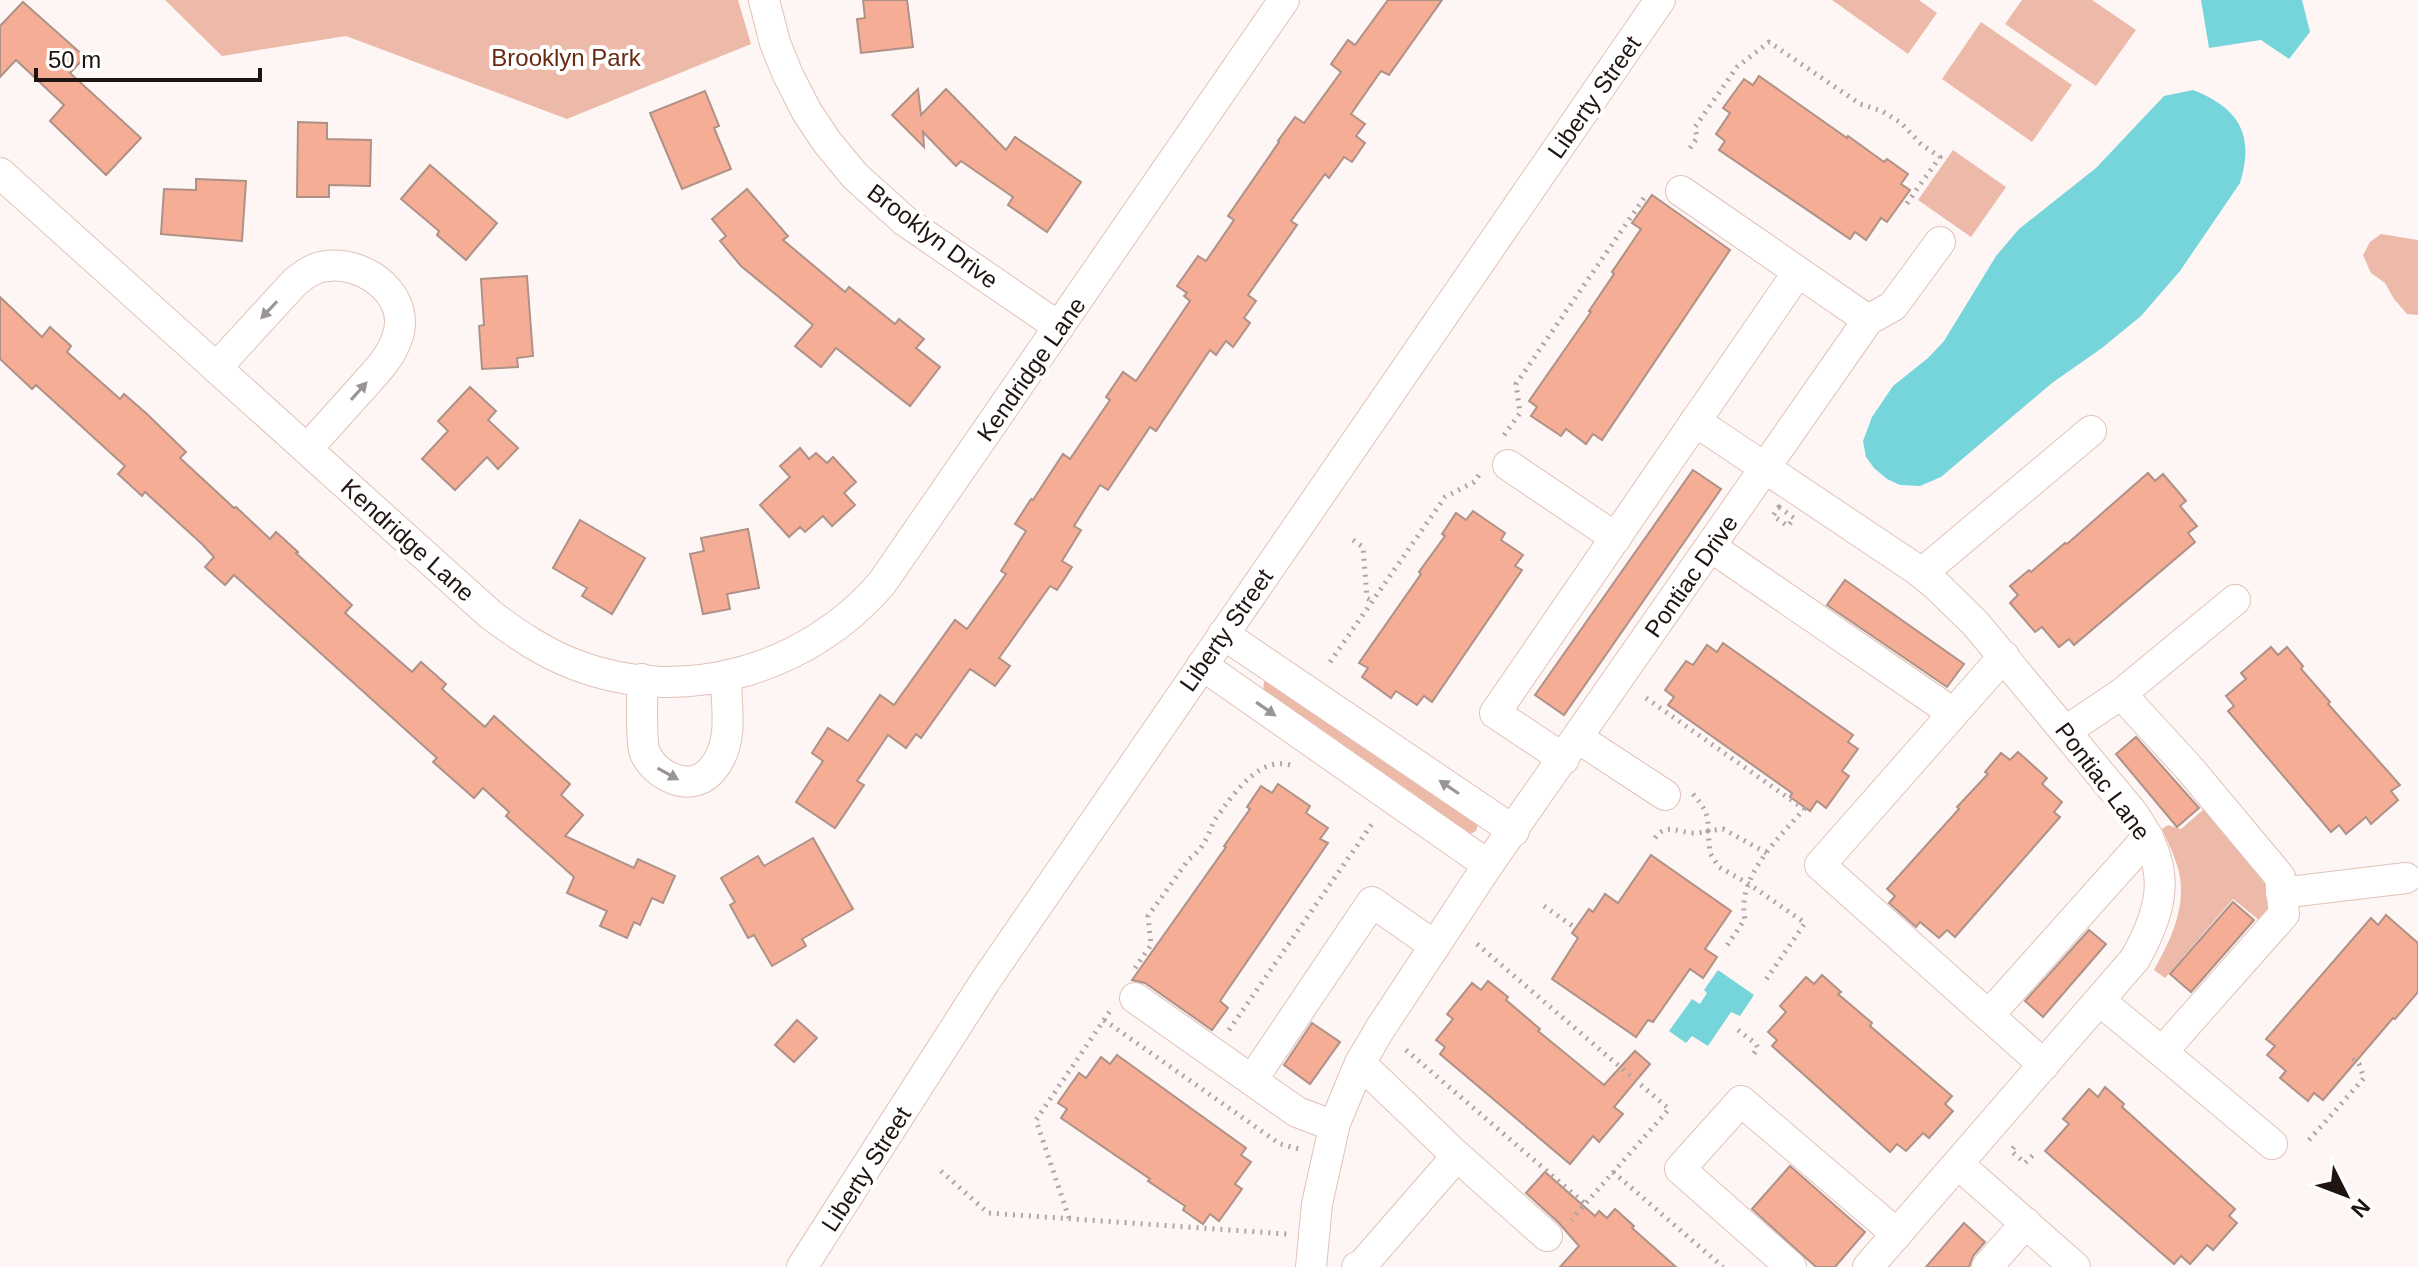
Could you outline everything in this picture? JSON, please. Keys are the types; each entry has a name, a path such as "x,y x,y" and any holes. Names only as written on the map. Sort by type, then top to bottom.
{"street":[{"name":"Brooklyn Drive","path":"764,0 775,43 807,112 855,176 905,221 1059,327"},
{"name":"Kendridge Lane","path":"0,173 491,615 520,637 577,665 608,674 685,682 726,678 770,664 809,645 871,597 1284,0"},
{"name":"Liberty Street","path":"802,1267 986,980 1660,0"},
{"path":"1681,191 1868,320"},
{"name":"Pontiac Drive","path":"1311,1267 1317,1204 1334,1126 1360,1063 1488,865 1868,320 1893,306 1940,242"},
{"path":"216,368 295,282 309,271 340,266 369,274 380,282 391,294 398,309 400,326 397,339 378,369 307,449"},
{"path":"1678,794 1495,713 1798,272"},
{"name":"Pontiac Lane","path":"1695,421 1922,573 1960,607 2132,812 2148,837 2159,866 2159,903 2154,922 2135,959 1868,1267"},
{"path":"1922,573 2091,431"},
{"path":"1500,453 1616,538"},
{"path":"1711,547 1953,713"},
{"path":"2066,731 2121,694 2235,600"},
{"path":"1223,634 1514,831"},
{"path":"2004,656 1820,865 2044,1065"},
{"path":"1202,665 1488,865"},
{"path":"642,679 644,750 660,771 671,778 693,783 713,770 725,745 726,678"},
{"path":"2121,694 2189,768 2280,877 2284,914 2162,1052"},
{"path":"1989,1015 2148,837"},
{"path":"2281,893 2406,878"},
{"path":"1252,1080 1372,902 1435,946"},
{"path":"2100,1001 2272,1144"},
{"path":"1123,1004 1252,1080 1297,1112 1334,1126"},
{"path":"1360,1063 1457,1156 1555,1232"},
{"path":"1791,1267 1680,1169 1741,1101 1897,1234"},
{"path":"1357,1267 1457,1156"},
{"path":"1958,1164 2075,1267"},
{"path":"1987,1267 2026,1223"}],"path":[{"path":"1690,148 1697,138 1695,127 1737,67 1769,42 1860,104 1882,111 1901,123 1921,144 1940,157 1905,206"},
{"path":"1330,662 1445,497 1474,482 1500,453 1520,413 1516,384 1646,195"},
{"path":"1353,540 1363,547 1367,598 1372,601"},
{"path":"1646,698 1804,809 1767,853 1749,884 1743,907 1745,919 1724,950"},
{"path":"1135,968 1151,945 1148,916 1189,859 1196,855 1212,831 1213,823 1240,785 1269,766 1286,763 1294,767"},
{"path":"1678,794 1706,809 1710,853 1719,867 1805,923 1765,981"},
{"path":"1363,812 1387,829"},
{"path":"1229,1030 1375,820"},
{"path":"1655,838 1660,832 1670,829 1692,833 1723,829 1767,853"},
{"path":"1544,906 1574,927"},
{"path":"1477,944 1669,1109 1555,1232"},
{"path":"1069,1218 1036,1120 1104,1020 1123,1004"},
{"path":"1104,1020 1280,1144 1302,1149"},
{"path":"1738,1030 1756,1044 1758,1048 1752,1056"},
{"path":"1406,1050 1584,1203"},
{"path":"2309,1140 2364,1078 2359,1064 2352,1058"},
{"path":"2020,1140 2011,1151 2025,1163 2035,1153"},
{"path":"941,1171 988,1213 1298,1234"},
{"path":"1613,1172 1723,1267"}],"green space":[{"name":"Brooklyn Park","path":"165,0 738,0 751,44 567,119 346,36 222,56"},
{"path":"1832,0 1919,0 1937,13 1908,54"},
{"path":"2022,0 2092,0 2136,30 2096,86 2005,24"},
{"path":"1981,22 2072,85 2032,142 1942,79"},
{"path":"1953,150 2006,187 1971,237 1918,200"},
{"path":"2381,234 2418,240 2418,315 2407,314 2385,283 2371,273 2363,255 2370,242"},
{"path":"1268,679 1478,824 1476,831 1470,834 1464,831 1263,691 1264,682"},
{"path":"2204,809 2266,876 2268,908 2259,920 2233,899 2165,978 2154,970 2177,919 2181,893 2177,865 2162,829 2168,825 2181,829"}],"water":[{"path":"2201,0 2302,0 2310,32 2289,59 2261,40 2209,48"},
{"path":"2193,90 2222,105 2239,125 2244,137 2244,166 2240,183 2180,271 2141,316 2052,383 1941,477 1920,486 1900,485 1887,479 1866,457 1863,441 1872,417 1893,386 1944,341 1996,256 2019,229 2096,168 2164,96"},
{"path":"1718,970 1754,995 1740,1016 1731,1012 1708,1046 1692,1036 1686,1043 1669,1031 1692,999 1700,1004 1707,993 1704,990"}],"building":[{"path":"863,0 907,0 913,47 861,53 857,19 865,18"},
{"path":"1388,0 1442,0 1389,75 1381,71 1351,114 1365,124 1356,136 1365,143 1352,162 1344,157 1329,178 1325,174 1291,221 1297,225 1248,295 1256,301 1244,318 1250,323 1233,347 1226,341 1216,355 1210,350 1156,431 1150,427 1108,490 1100,485 1074,526 1081,530 1062,561 1072,567 1057,590 1050,586 999,658 1010,666 995,686 970,669 921,738 916,734 906,748 888,735 857,781 864,785 835,828 796,802 823,761 812,753 828,728 848,741 880,695 894,705 955,620 967,629 1006,574 1001,571 1026,531 1015,524 1031,499 1063,454 1070,459 1110,400 1106,397 1123,372 1136,381 1190,301 1184,296 1187,293 1177,286 1198,256 1206,261 1234,220 1228,216 1295,117 1304,123 1341,72 1331,64 1348,40 1355,45"},
{"path":"23,2 85,57 70,73 141,138 106,175 50,121 64,105 16,60 0,77 0,26"},
{"path":"1759,76 1847,138 1908,174 1901,184 1910,190 1887,222 1881,218 1866,240 1855,232 1850,239 1719,150 1725,141 1716,134 1730,113 1723,108 1744,79 1753,85"},
{"path":"918,89 921,115 946,89 1006,150 1015,137 1081,182 1047,232 1008,205 1013,197 961,161 956,166 923,132 924,147 892,115"},
{"path":"705,91 719,126 714,128 731,169 682,189 650,113"},
{"path":"298,122 327,123 327,139 371,140 370,186 329,185 329,197 297,197"},
{"path":"430,165 497,223 466,260 437,235 439,231 401,199"},
{"path":"196,179 246,181 242,241 161,234 164,189 196,190"},
{"path":"747,189 788,236 783,240 845,292 849,287 895,324 899,319 924,339 916,348 940,367 910,406 836,348 821,367 795,346 813,325 741,266 720,241 726,236 712,219"},
{"path":"1652,195 1730,250 1602,440 1593,434 1586,444 1566,429 1561,436 1531,416 1537,407 1529,401 1591,312 1614,274 1612,272 1641,229 1632,223"},
{"path":"527,276 533,356 517,358 518,367 482,369 479,326 484,325 481,279"},
{"path":"0,297 42,337 50,327 71,346 67,352 120,399 124,394 147,414 186,452 180,458 270,539 276,532 298,552 352,605 345,613 412,672 421,662 446,684 442,689 485,727 494,716 570,784 561,795 583,815 565,836 634,868 638,859 675,876 663,903 652,898 640,925 634,922 627,938 600,926 607,911 567,893 574,877 506,816 509,812 483,788 474,798 433,762 437,758 234,575 225,585 205,567 214,557 202,544 145,492 142,496 118,474 125,466 36,385 32,389 0,359"},
{"path":"470,387 496,411 488,420 518,448 498,469 487,457 455,490 422,459 448,431 438,421"},
{"path":"800,448 809,459 816,453 827,463 833,457 856,482 844,493 855,505 832,526 823,516 805,532 800,527 789,537 760,505 790,477 780,466"},
{"path":"1693,470 1721,489 1564,715 1535,695"},
{"path":"2148,473 2155,481 2163,474 2186,501 2180,506 2197,526 2188,533 2195,542 2074,645 2069,639 2059,647 2042,627 2035,632 2010,603 2018,595 2010,586 2067,544"},
{"path":"1473,511 1505,533 1501,540 1523,555 1515,566 1522,570 1432,702 1424,696 1417,705 1396,691 1391,698 1362,677 1368,668 1359,663 1421,574 1419,572 1445,536 1442,534 1456,513 1466,520"},
{"path":"580,520 645,558 612,614 582,596 587,588 553,568"},
{"path":"748,529 759,588 727,594 730,609 703,614 690,554 704,551 701,538"},
{"path":"1845,580 1964,664 1947,687 1827,605"},
{"path":"1723,643 1853,735 1848,742 1858,749 1842,771 1849,776 1826,808 1817,801 1810,811 1790,797 1792,793 1668,705 1674,697 1665,690 1686,661 1693,665 1707,645 1717,652"},
{"path":"2271,647 2278,655 2287,647 2303,666 2301,669 2330,702 2328,704 2400,785 2391,791 2398,800 2371,824 2366,817 2346,834 2339,825 2331,832 2228,711 2234,706 2226,696 2246,679 2241,673"},
{"path":"2136,737 2199,808 2177,827 2116,754"},
{"path":"2018,752 2047,778 2042,784 2062,802 2054,812 2060,817 1955,937 1947,930 1939,938 1920,922 1916,927 1889,903 1895,896 1887,889 1959,809 1957,807 1988,774 1985,772 2001,753 2010,760"},
{"path":"1278,784 1310,806 1306,813 1328,828 1320,839 1328,843 1220,1001 1228,1008 1212,1030 1145,983 1132,980 1226,847 1261,786 1272,793"},
{"path":"813,838 853,909 802,939 806,946 772,966 754,935 748,938 730,905 735,902 721,878 758,856 764,866"},
{"path":"1651,855 1731,911 1705,949 1717,957 1703,978 1690,969 1653,1022 1648,1020 1636,1037 1552,979 1578,938 1572,933 1589,909 1593,912 1605,894 1618,903"},
{"path":"2233,902 2254,920 2191,992 2170,974"},
{"path":"2386,915 2418,943 2418,992 2323,1100 2314,1093 2308,1101 2280,1078 2286,1071 2267,1055 2275,1046 2266,1039 2371,918 2378,925"},
{"path":"2089,930 2106,944 2043,1017 2025,1001"},
{"path":"1822,975 1841,992 1838,994 1872,1023 1870,1026 1952,1096 1945,1104 1953,1111 1929,1138 1923,1133 1906,1151 1897,1144 1890,1152 1772,1046 1777,1040 1768,1032 1786,1012 1780,1006 1806,977 1814,984"},
{"path":"1488,981 1540,1029 1538,1031 1604,1085 1635,1051 1650,1064 1614,1107 1623,1114 1599,1142 1593,1136 1570,1164 1440,1054 1445,1047 1436,1040 1453,1019 1447,1014 1472,983 1481,990"},
{"path":"797,1020 817,1038 794,1062 775,1045"},
{"path":"1312,1023 1340,1042 1310,1084 1284,1065"},
{"path":"1117,1055 1246,1148 1241,1155 1251,1162 1235,1184 1242,1189 1219,1221 1210,1214 1203,1224 1183,1210 1185,1206 1148,1181 1150,1179 1061,1118 1067,1109 1058,1103 1079,1073 1086,1078 1101,1057 1110,1064"},
{"path":"2105,1087 2124,1104 2122,1107 2235,1209 2229,1216 2237,1223 2213,1250 2207,1245 2190,1264 2181,1256 2174,1264 2045,1151 2069,1124 2063,1119 2089,1089 2098,1097"},
{"path":"1790,1166 1865,1232 1835,1267 1816,1267 1752,1209"},
{"path":"1545,1172 1595,1216 1599,1211 1607,1218 1615,1209 1676,1267 1560,1267 1579,1246 1526,1193"},
{"path":"1964,1223 1985,1242 1973,1256 1969,1267 1926,1267"}]}
